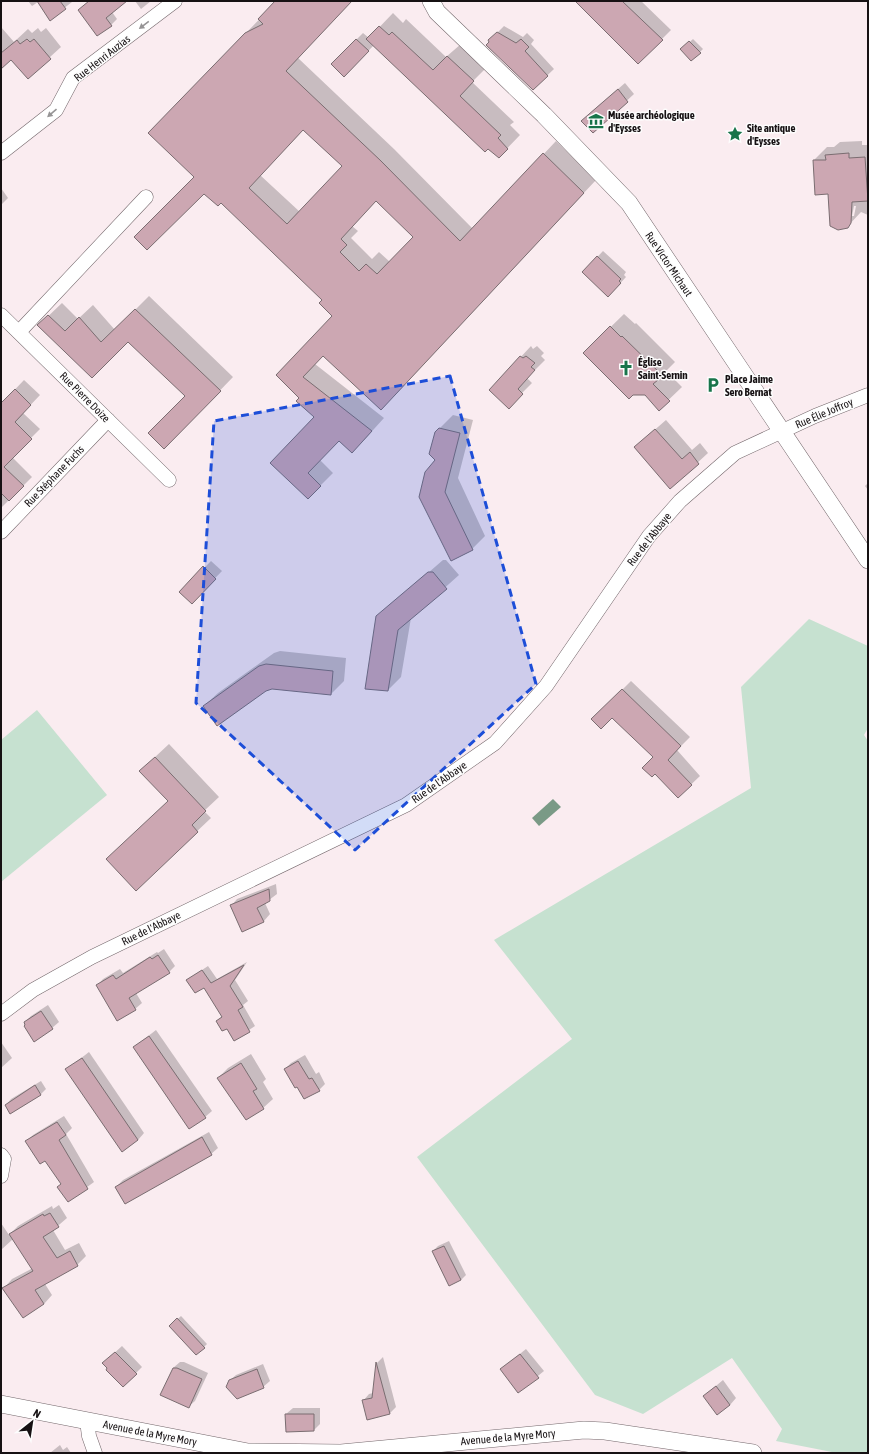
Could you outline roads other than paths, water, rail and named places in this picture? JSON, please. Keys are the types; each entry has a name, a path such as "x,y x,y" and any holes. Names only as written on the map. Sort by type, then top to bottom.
{"street":[{"name":"Rue Henri Auzias","path":"1,153 56,110 73,78 175,1"},
{"name":"Rue Victor Michaut","path":"431,1 437,12 544,115 629,203 868,560"},
{"path":"18,332 146,197"},
{"name":"Rue Pierre Doize","path":"1,315 169,480"},
{"name":"Rue Élie Joffroy","path":"781,432 868,395"},
{"name":"Rue Stéphane Fuchs","path":"1,532 108,420"},
{"name":"Rue de l'Abbaye","path":"1,1014 33,990 92,957 406,805 495,743 546,686 649,536 680,500 735,453 781,432"},
{"path":"1,1155 4,1159 1,1176"},
{"name":"Avenue de la Myre Mory","path":"1,1404 248,1452 341,1453 584,1430 605,1431 749,1453"},
{"path":"87,1421 89,1436 95,1453"}],"place":[{"name":"Musée archéologique d'Eysses","path":"596,121"},
{"name":"Site antique d'Eysses","path":"735,134"},
{"name":"Église Saint-Sernin","path":"626,368"},
{"name":"Place Jaime Sero Bernat","path":"713,385"}]}
